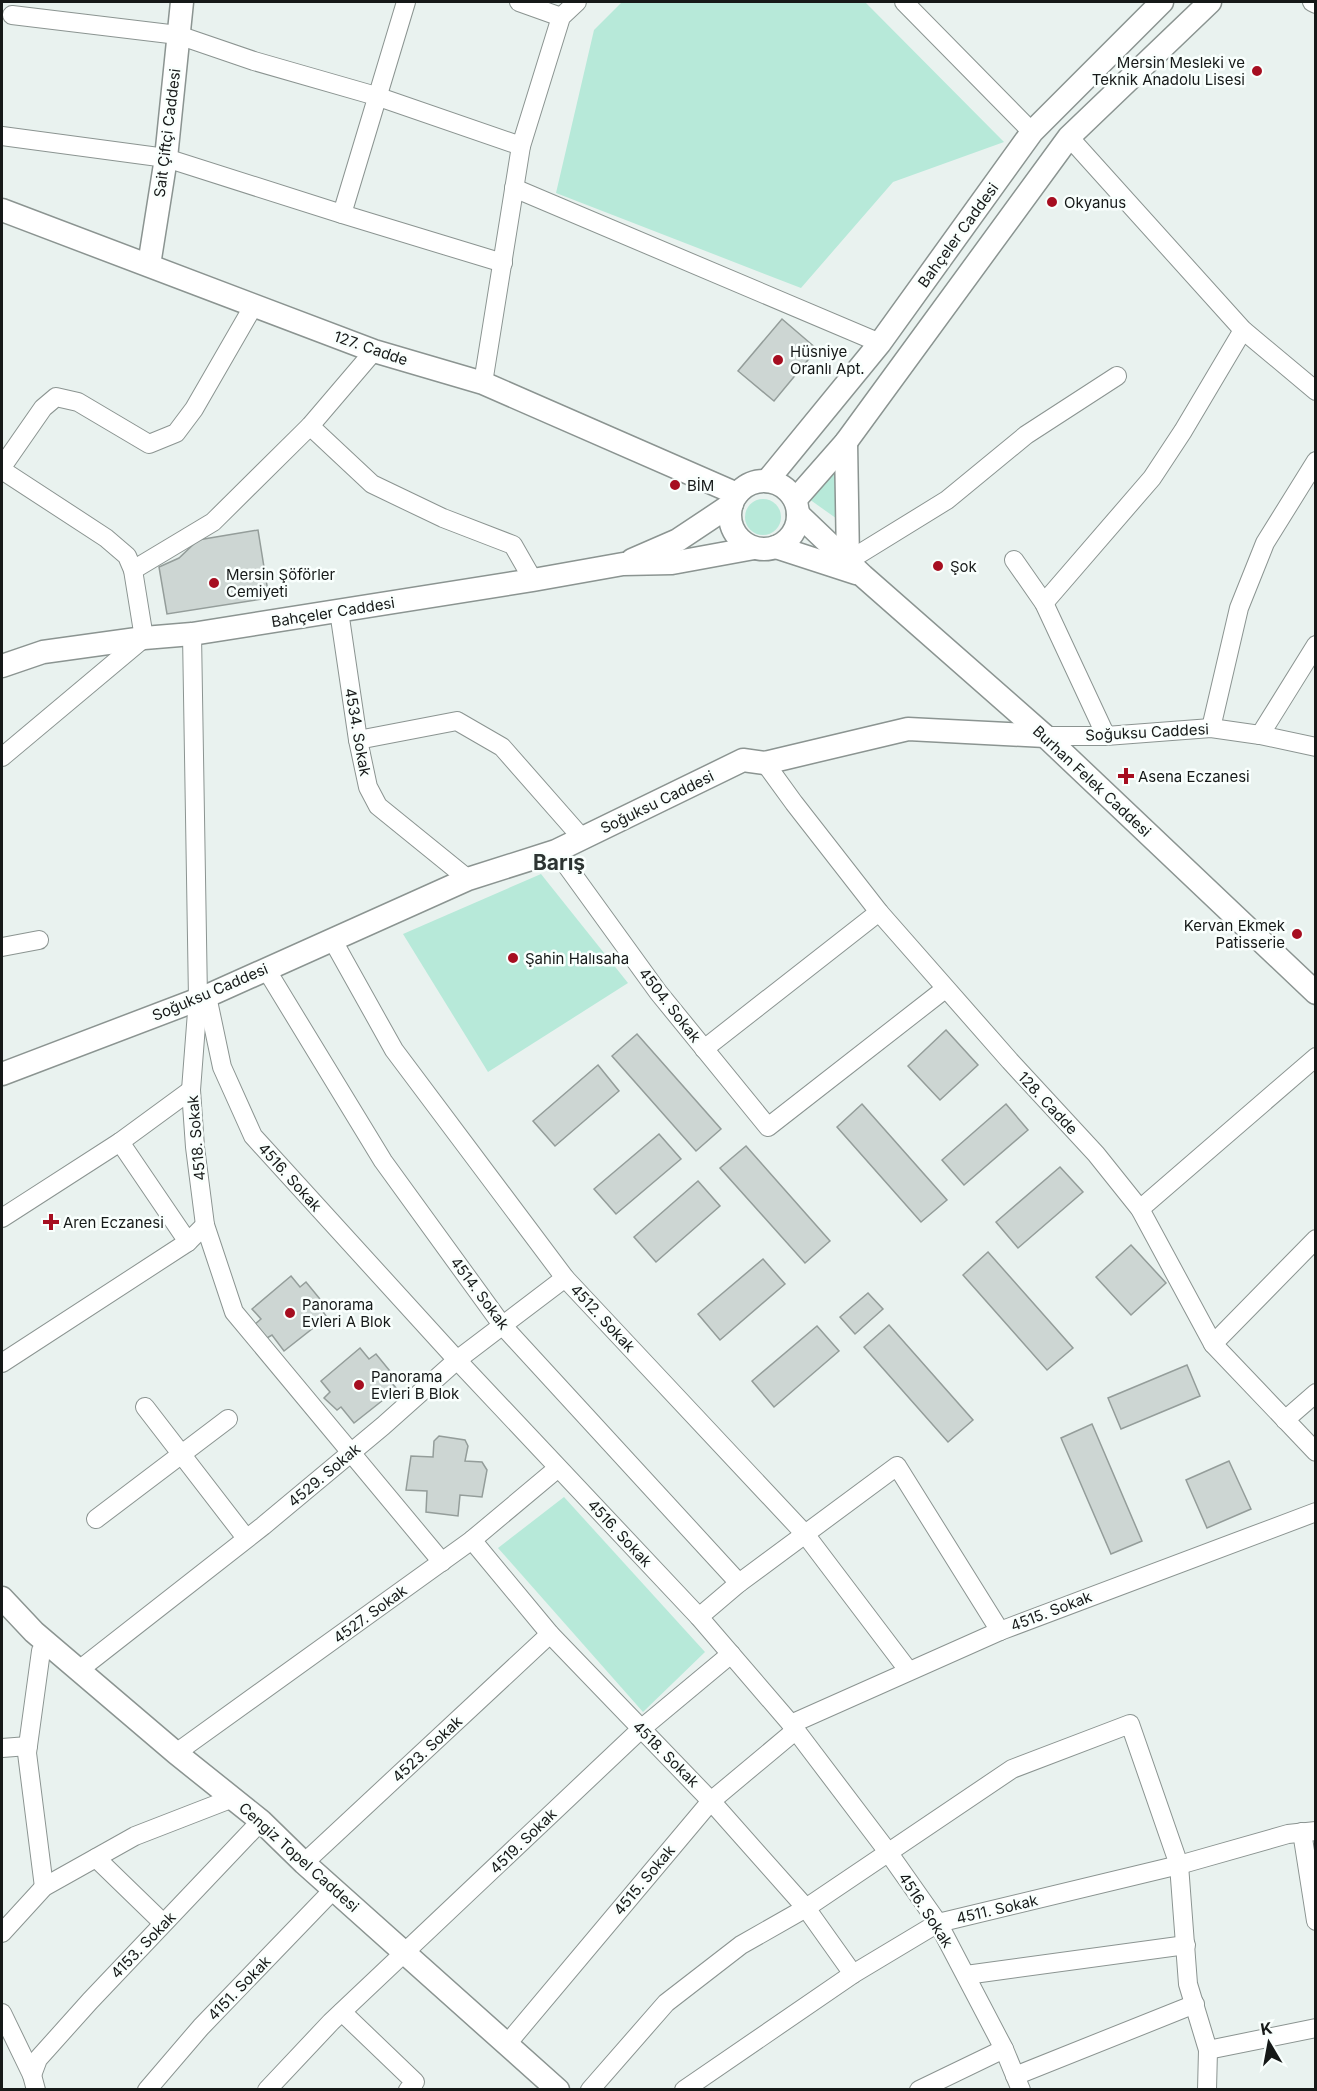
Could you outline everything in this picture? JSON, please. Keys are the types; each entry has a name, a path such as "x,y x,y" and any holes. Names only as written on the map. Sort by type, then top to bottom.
{"street":[{"name":"Sait Çiftçi Caddesi","path":"149,265 166,158 182,2"},
{"path":"342,214 406,2"},
{"path":"519,2 561,17"},
{"path":"483,384 521,146 561,17 577,2"},
{"path":"904,2 1032,132"},
{"name":"Bahçeler Caddesi","path":"767,481 880,343 1032,132 1162,2"},
{"name":"Bahçeler Caddesi","path":"797,507 1069,137 1210,2"},
{"path":"12,15 178,35 254,61 376,96 521,146"},
{"path":"2,136 166,158 502,263"},
{"path":"1069,137 1243,330 1316,391"},
{"path":"514,188 880,343"},
{"name":"127. Cadde","path":"2,210 374,351 483,384 734,499"},
{"path":"2,757 144,638 133,570 127,556 106,538 2,469 43,408 56,398 78,402 148,444 176,433 194,409 254,305"},
{"path":"1044,603 1152,478 1184,431 1243,330"},
{"path":"133,570 213,522 310,426 374,351"},
{"path":"734,499 730,515 731,525 736,535 744,543 856,568 947,500 1026,435 1117,376"},
{"path":"310,426 372,484 443,518 513,545 533,580"},
{"path":"846,442 856,568"},
{"path":"1211,728 1239,608 1265,543 1316,461"},
{"path":"767,481 779,484 788,490 797,507 798,522 786,541 765,547 672,563 623,564 678,540 734,499 745,486 756,482 767,481"},
{"name":"Burhan Felek Caddesi","path":"797,507 856,568 1045,736 1316,993"},
{"path":"1014,560 1044,603 1106,736"},
{"name":"Bahçeler Caddesi","path":"43,652 192,634 623,564"},
{"name":"4534. Sokak","path":"339,611 358,740 368,787 378,806 468,879"},
{"name":"4518. Sokak","path":"192,634 202,997 191,1090 195,1147 205,1225 234,1312 442,1562"},
{"path":"1260,735 1316,645"},
{"path":"2,648 43,652"},
{"path":"2,666 43,652"},
{"path":"358,740 457,721 502,747 582,838"},
{"name":"Soğuksu Caddesi","path":"2,1074 202,997 468,879 556,851 743,760 765,763 908,729 1045,736 1106,736 1211,728 1260,735 1316,747"},
{"name":"128. Cadde","path":"765,763 879,912 1096,1154 1140,1209 1213,1344 1316,1452"},
{"name":"4504. Sokak","path":"556,851 658,992 768,1127 945,988"},
{"path":"704,1049 879,912"},
{"name":"4512. Sokak","path":"332,939 394,1050 566,1278 805,1534 908,1670"},
{"path":"2,947 39,940"},
{"name":"4514. Sokak","path":"266,969 383,1161 502,1325 739,1583"},
{"name":"4516. Sokak","path":"202,997 222,1067 253,1136 457,1360 699,1617 793,1727 888,1852 938,1923 1004,2049 1018,2083"},
{"path":"1140,1209 1316,1057"},
{"path":"2,1218 120,1142 191,1090"},
{"path":"120,1142 188,1242"},
{"path":"2,1363 188,1242 205,1225"},
{"path":"1213,1344 1316,1239"},
{"name":"4529. Sokak","path":"79,1670 351,1452 457,1360 566,1278"},
{"path":"1285,1420 1316,1393"},
{"path":"145,1407 246,1538"},
{"path":"96,1519 228,1419"},
{"path":"699,1617 739,1583 897,1466 1000,1631"},
{"name":"4527. Sokak","path":"176,1753 472,1540 558,1468"},
{"name":"4515. Sokak","path":"507,2044 711,1801 793,1727 908,1670 1000,1631 1316,1512"},
{"name":"4518. Sokak","path":"472,1540 550,1634 711,1801 806,1908 852,1974"},
{"name":"Cengiz Topel Caddesi","path":"2,1598 79,1670 176,1753 261,1821 304,1863 558,2090"},
{"name":"Cengiz Topel Caddesi","path":"3,1622 43,1638"},
{"name":"4523. Sokak","path":"304,1863 550,1634"},
{"path":"43,1638 27,1753 44,1887"},
{"name":"4519. Sokak","path":"267,2090 342,2012 640,1729 731,1654"},
{"path":"590,2090 666,2003 741,1945 806,1908 1012,1769 1130,1724 1179,1865 1188,1984 1208,2050 1208,2090"},
{"path":"2,1748 28,1746"},
{"path":"2,1933 44,1887 135,1836 233,1798"},
{"name":"4153. Sokak","path":"34,2082 38,2059 261,1821"},
{"path":"1309,1832 1316,1921"},
{"name":"4511. Sokak","path":"684,2090 852,1974 938,1923 1179,1865 1288,1834 1309,1832"},
{"path":"96,1858 164,1923"},
{"name":"4151. Sokak","path":"147,2090 201,2027 334,1889"},
{"path":"966,1976 1186,1945"},
{"path":"1018,2083 1195,2004"},
{"path":"342,2012 411,2086"},
{"path":"2,2013 34,2082"},
{"path":"1208,2050 1316,2028"},
{"path":"919,2090 1004,2049"}],"green space":[{"path":"622,2 865,2 1004,142 893,182 801,288 556,193 594,30"},
{"path":"838,467 840,521 809,499"},
{"path":"763,499 776,504 781,517 776,530 763,535 750,530 745,517 750,504"},
{"name":"Şahin Halısaha","path":"541,874 628,983 488,1072 403,934"},
{"path":"564,1497 705,1652 643,1712 498,1548"}],"building":[{"name":"Hüsniye Oranlı Apt.","path":"782,319 817,349 774,401 738,371"},
{"name":"Mersin Şöförler Cemiyeti","path":"258,530 269,598 167,614 159,567 179,558 198,540"},
{"path":"946,1030 978,1065 940,1100 908,1066"},
{"path":"637,1034 721,1129 696,1151 612,1056"},
{"path":"598,1065 619,1091 555,1146 533,1121"},
{"path":"862,1104 947,1200 921,1222 837,1127"},
{"path":"1006,1104 1028,1130 964,1185 942,1160"},
{"path":"659,1134 681,1159 616,1214 594,1189"},
{"path":"746,1146 830,1241 805,1263 720,1168"},
{"path":"1060,1167 1083,1192 1018,1248 996,1222"},
{"path":"698,1181 720,1206 656,1262 634,1237"},
{"path":"1131,1245 1166,1283 1131,1315 1096,1277"},
{"path":"988,1252 1073,1348 1047,1370 963,1275"},
{"path":"763,1259 785,1284 720,1340 698,1314"},
{"name":"Panorama Evleri A Blok","path":"291,1276 300,1287 306,1282 324,1304 320,1308 327,1317 284,1351 272,1335 267,1338 254,1325 261,1319 252,1309"},
{"path":"868,1293 883,1309 855,1334 840,1317"},
{"path":"889,1325 973,1420 948,1442 864,1347"},
{"path":"817,1326 839,1351 774,1407 752,1381"},
{"name":"Panorama Evleri B Blok","path":"360,1348 369,1359 376,1354 394,1376 390,1381 397,1389 354,1423 341,1407 337,1410 324,1398 330,1392 321,1381"},
{"path":"1187,1365 1200,1396 1121,1429 1108,1398"},
{"path":"1092,1424 1142,1541 1111,1554 1061,1438"},
{"path":"439,1436 465,1440 468,1446 465,1461 482,1462 487,1470 482,1497 460,1495 458,1516 426,1512 427,1491 406,1490 411,1456 433,1457 434,1441"},
{"path":"1229,1461 1251,1509 1207,1528 1186,1480"}],"place":[{"name":"Mersin Mesleki ve Teknik Anadolu Lisesi","path":"1257,71"},
{"name":"Okyanus","path":"1052,202"},
{"name":"Hüsniye Oranlı Apt.","path":"778,360"},
{"name":"BİM","path":"675,485"},
{"name":"Şok","path":"938,566"},
{"name":"Mersin Şöförler Cemiyeti","path":"214,583"},
{"name":"Asena Eczanesi","path":"1126,776"},
{"name":"Kervan Ekmek Patisserie","path":"1297,934"},
{"name":"Şahin Halısaha","path":"513,958"},
{"name":"Aren Eczanesi","path":"51,1222"},
{"name":"Panorama Evleri A Blok","path":"290,1313"},
{"name":"Panorama Evleri B Blok","path":"359,1385"}],"district":[{"name":"Barış","path":"559,862"}]}
